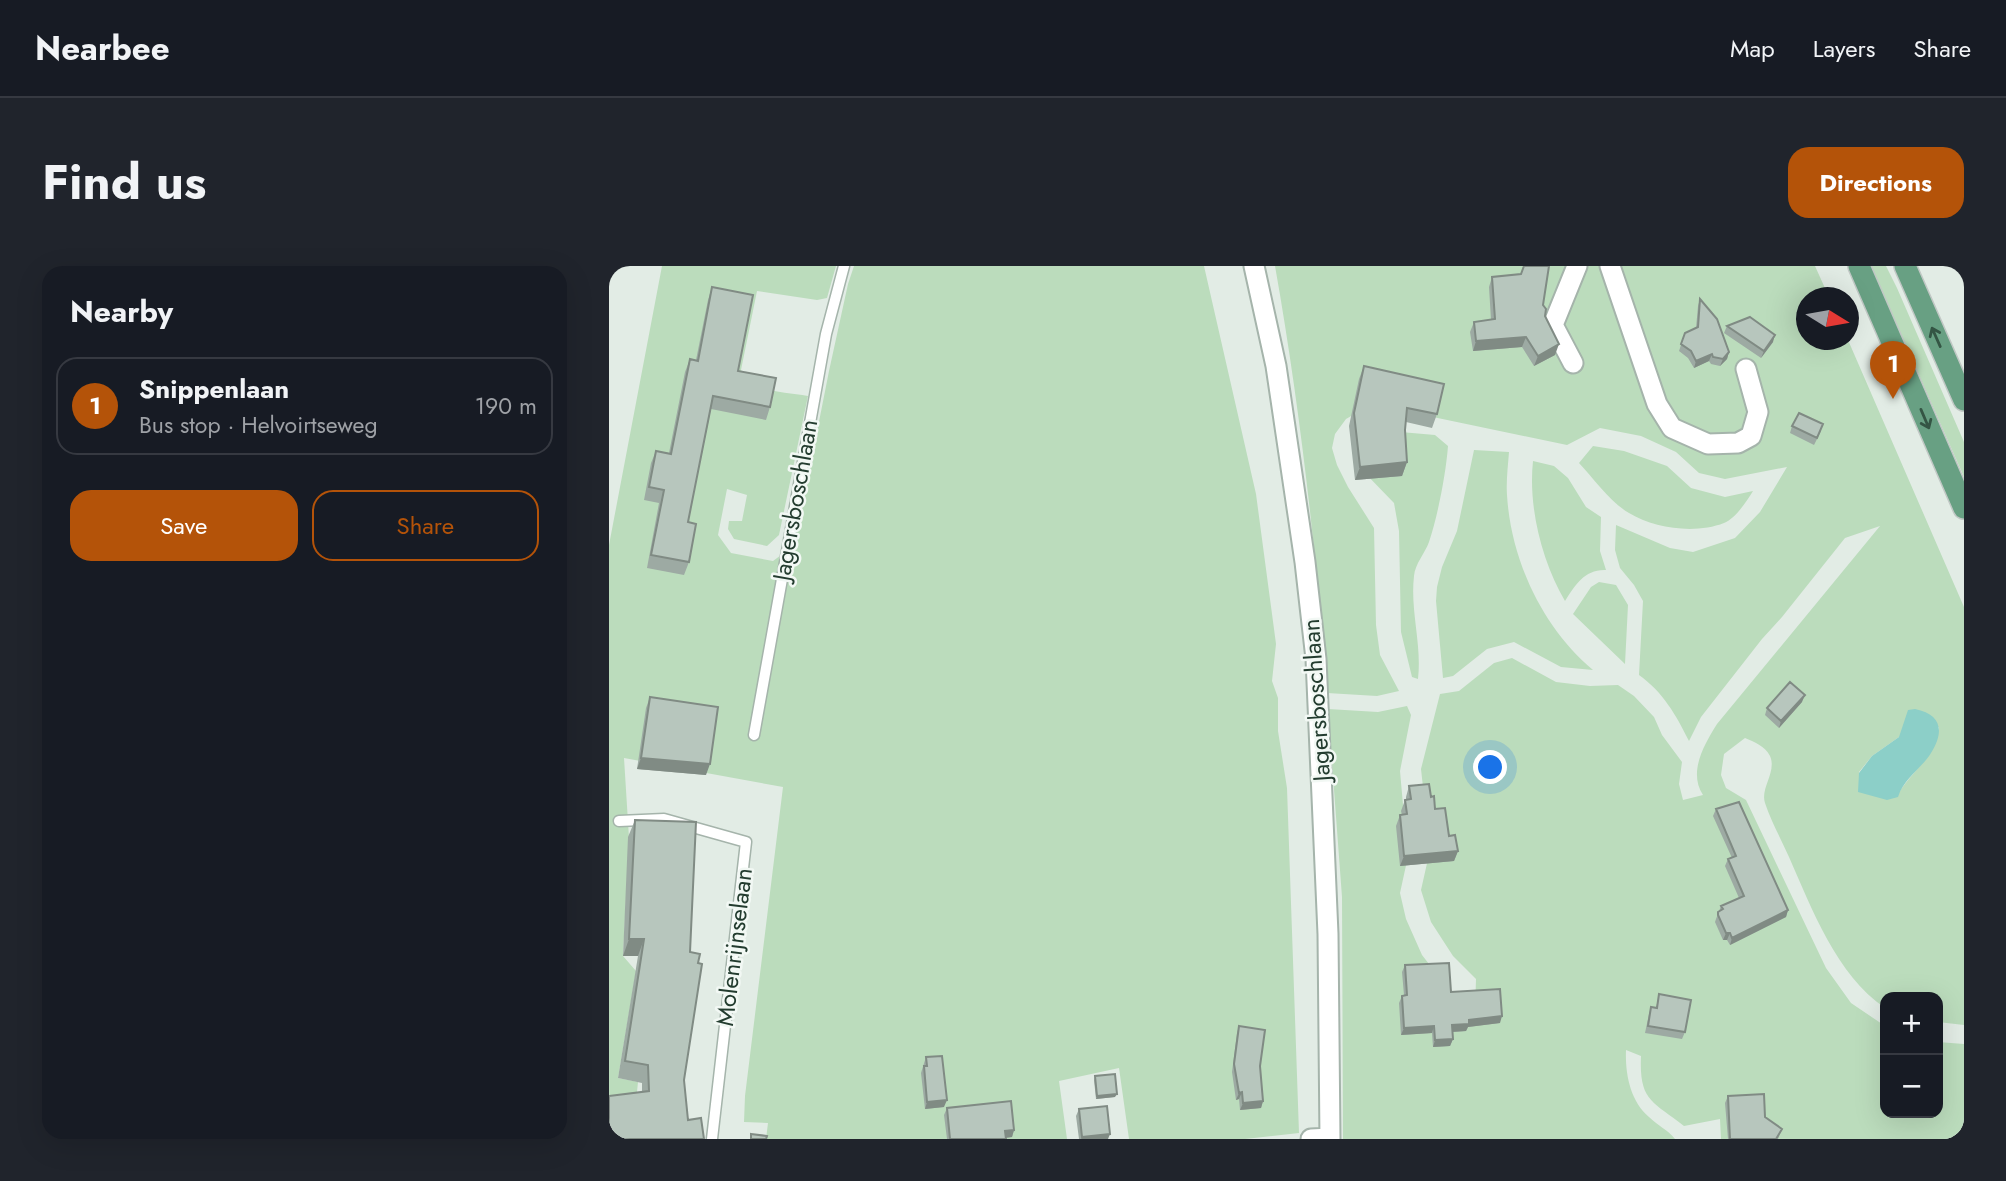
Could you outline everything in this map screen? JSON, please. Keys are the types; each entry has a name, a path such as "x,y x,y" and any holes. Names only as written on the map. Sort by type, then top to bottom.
{"main road":[{"path":"1859,266 1964,508"},
{"path":"1905,266 1964,400"}],"street":[{"name":"Jagersboschlaan","path":"1254,266 1276,366 1305,562 1315,659 1328,933 1324,1139"},
{"path":"1573,363 1553,325 1577,266"},
{"path":"1610,266 1657,404 1672,428 1708,444 1738,443 1751,436 1758,412 1746,369"}],"lane":[{"name":"Jagersboschlaan","path":"754,735 823,347 844,266"},
{"name":"Molenrijnselaan","path":"618,821 664,819 746,842 712,1139"}],"green space":[{"path":"662,266 836,266 827,298 817,300 757,291 741,370 747,378 762,387 808,396 779,535 767,546 734,539 728,529 729,521 742,521 747,495 727,489 718,535 731,553 773,561 788,550 796,538 829,371 854,266 1204,266 1256,494 1276,644 1272,681 1278,698 1278,731 1287,788 1299,1133 1245,1139 1129,1139 1119,1068 1059,1081 1067,1139 766,1139 768,1123 744,1122 745,1096 783,787 624,758 629,838 623,956 636,971 618,1078 638,1082 636,1102 609,1112 609,545"},
{"path":"1275,266 1815,266 1824,287 1796,287 1796,350 1852,350 1964,607 1964,1025 1943,1023 1943,992 1880,992 1880,1004 1868,994 1839,959 1817,919 1765,803 1772,762 1765,750 1745,738 1724,754 1721,775 1726,788 1746,800 1826,968 1851,1003 1880,1023 1880,1118 1943,1118 1943,1042 1964,1044 1964,1139 1721,1139 1720,1119 1684,1126 1656,1105 1645,1091 1642,1082 1641,1056 1626,1050 1628,1077 1637,1103 1675,1139 1343,1139 1342,897 1328,709 1378,712 1407,706 1411,715 1400,771 1410,847 1400,893 1406,919 1422,955 1446,986 1475,1012 1476,979 1453,956 1431,922 1421,890 1430,850 1421,769 1440,694 1459,691 1494,663 1512,658 1556,682 1590,686 1618,685 1634,696 1654,717 1662,735 1682,762 1679,784 1683,800 1703,795 1697,768 1717,724 1880,526 1845,538 1701,717 1689,741 1668,705 1639,675 1643,601 1620,568 1615,550 1616,525 1670,548 1693,552 1735,538 1760,512 1787,467 1725,479 1699,473 1676,452 1641,436 1600,428 1567,445 1409,412 1360,411 1346,419 1335,434 1332,448 1348,487 1374,528 1376,625 1380,655 1399,691 1377,696 1327,693 1318,586 1292,372","holes":["1939,727 1933,747 1900,791 1859,792 1859,772 1872,756 1899,737"]},
{"path":"1871,266 1886,266 1897,288 1964,442 1964,477"},
{"path":"1389,431 1435,435 1448,446 1429,542 1414,576 1418,679 1412,677 1401,632 1399,531 1394,503 1363,471"},
{"path":"1593,446 1624,451 1667,466 1691,488 1725,497 1753,491 1736,514 1724,523 1688,529 1651,523 1615,503 1579,463"},
{"path":"1474,450 1509,452 1507,490 1510,520 1523,568 1545,614 1575,653 1593,670 1561,667 1514,642 1487,649 1453,676 1443,678 1437,587 1457,531"},
{"path":"1533,461 1554,466 1568,478 1586,507 1601,517 1600,551 1606,570 1586,575 1565,601 1543,552 1533,497"},
{"path":"1599,582 1616,585 1628,605 1625,664 1573,614 1591,587"}],"water":[{"path":"1915,709 1930,715 1938,725 1938,738 1927,759 1904,784 1898,797 1887,800 1858,792 1859,773 1872,756 1899,737 1908,710"}],"building":[{"path":"1524,266 1549,266 1543,305 1546,309 1545,316 1559,344 1538,356 1526,337 1476,341 1474,322 1495,319 1492,277 1521,274"},
{"path":"712,287 753,295 738,371 776,378 770,407 713,396 688,522 696,524 689,562 651,555 664,490 649,487 656,451 671,454 690,359 698,361"},
{"path":"1700,299 1717,319 1729,352 1723,359 1713,357 1712,354 1696,361 1691,351 1681,344 1685,333 1698,327"},
{"path":"1750,317 1775,335 1764,351 1727,326"},
{"path":"1364,366 1444,384 1437,414 1407,408 1407,462 1360,467 1354,413"},
{"path":"1799,413 1823,424 1817,438 1792,426"},
{"path":"1790,682 1805,695 1781,721 1767,708"},
{"path":"650,697 718,707 710,764 641,758"},
{"path":"1429,784 1435,809 1445,808 1449,836 1455,835 1458,851 1404,856 1400,815 1407,814 1405,800 1411,799 1409,786"},
{"path":"1739,802 1788,910 1732,938 1730,933 1726,933 1718,912 1723,909 1721,906 1744,896 1728,859 1736,856 1716,809"},
{"path":"635,820 696,822 690,952 700,954 698,963 702,964 684,1080 688,1120 701,1118 704,1139 609,1139 609,1096 649,1091 648,1065 625,1061 644,939 629,939"},
{"path":"1449,963 1451,992 1500,989 1502,1016 1452,1025 1453,1039 1435,1040 1434,1026 1404,1028 1402,996 1407,995 1405,965"},
{"path":"1659,994 1691,1000 1685,1032 1648,1026 1651,1007 1657,1008"},
{"path":"1239,1026 1265,1030 1260,1066 1263,1101 1243,1103 1242,1092 1239,1093 1234,1064"},
{"path":"942,1056 947,1100 927,1102 924,1066 927,1066 926,1057"},
{"path":"1115,1074 1117,1094 1097,1096 1095,1076"},
{"path":"1764,1094 1765,1117 1782,1129 1776,1139 1730,1139 1728,1096"},
{"path":"1011,1101 1014,1130 1005,1131 1006,1139 950,1139 947,1108"},
{"path":"1107,1106 1110,1134 1082,1137 1079,1109"},
{"path":"751,1134 767,1136 766,1139 751,1139"}],"place":[{"name":"Snippenlaan","path":"1893,399"}]}
